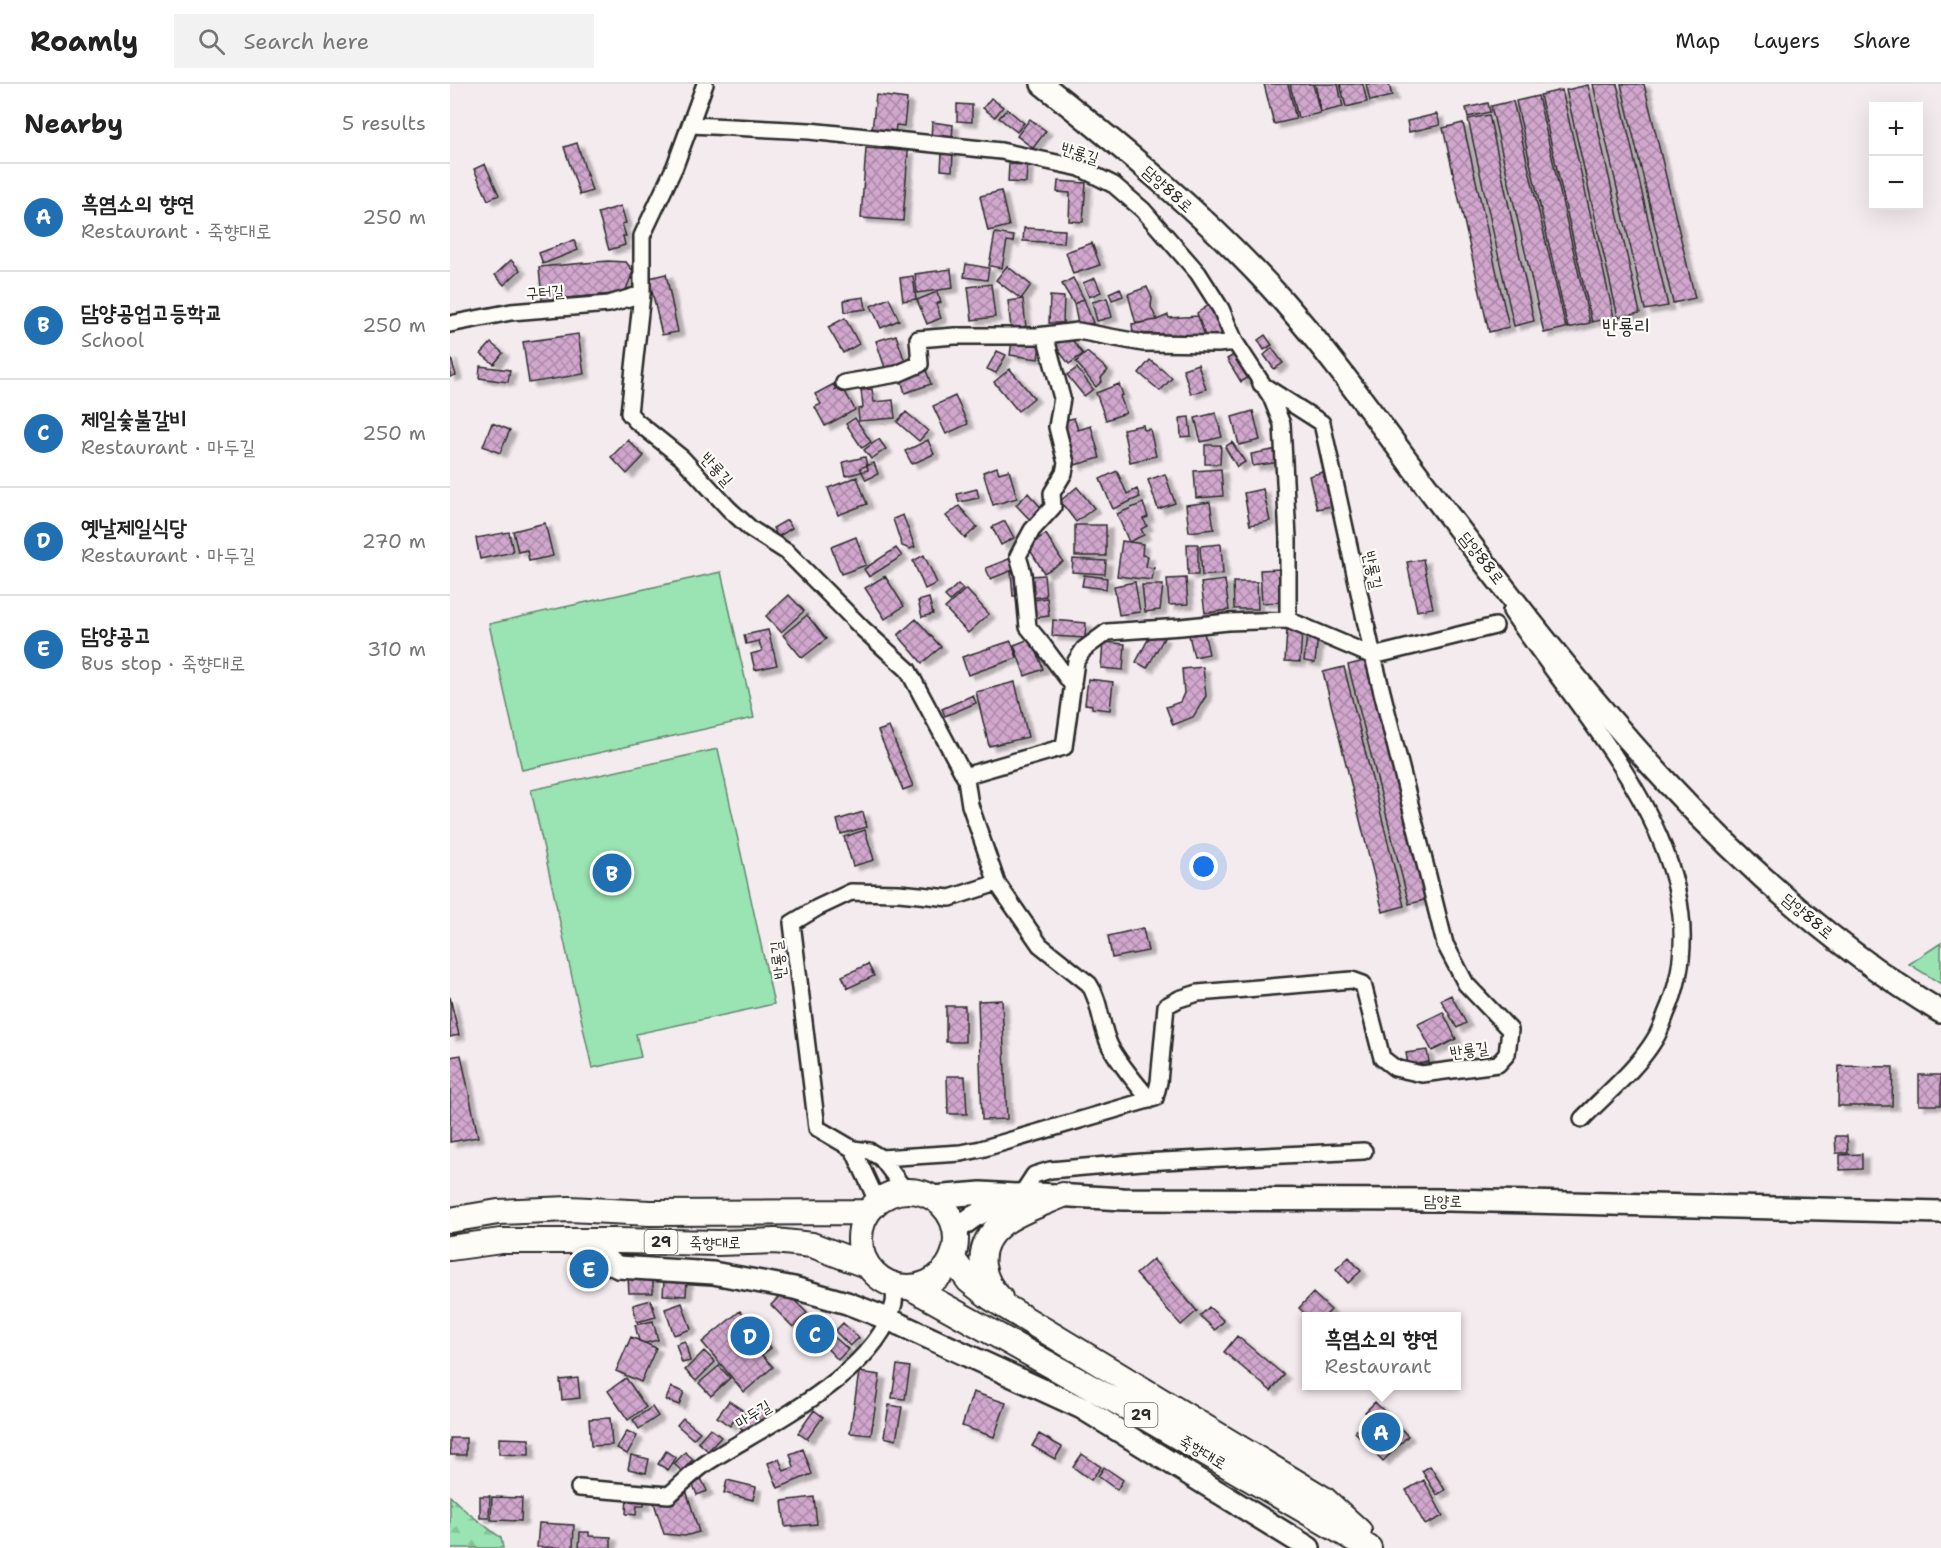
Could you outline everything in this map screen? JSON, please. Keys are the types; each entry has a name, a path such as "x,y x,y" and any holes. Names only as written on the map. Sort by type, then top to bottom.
{"main road":[{"name":"담양88로","path":"1042,84 1143,165 1219,236 1282,300 1359,394 1439,503 1556,653 1622,733 1716,834 1821,929 1885,976 1941,1012"},
{"path":"905,1190 933,1197 944,1206 951,1217 956,1244 952,1258 942,1273 927,1283 902,1286 879,1278 868,1266 862,1253 860,1239 862,1225 873,1206 890,1193 905,1190"},
{"path":"933,1197 981,1193 1018,1195"},
{"name":"담양로","path":"955,1230 973,1217 1018,1195 1123,1199 1449,1200 1941,1212"},
{"path":"1022,1318 992,1291 982,1262 985,1242 996,1228 1008,1220 1063,1195"},
{"name":"죽향대로","path":"450,1220 498,1212 569,1209 650,1213 873,1206"},
{"name":"죽향대로","path":"450,1248 501,1241 718,1243 775,1240 812,1245 868,1266"},
{"path":"572,1241 618,1267 713,1273 794,1287 847,1303 888,1319 1082,1408 1309,1548"},
{"name":"죽향대로","path":"952,1258 969,1281 1022,1318 1324,1498 1375,1548"},
{"name":"죽향대로","path":"902,1286 1146,1418 1370,1548"}],"street":[{"name":"반룡길","path":"705,84 675,166 642,236 642,294 629,413 682,458 729,509 751,529 787,552 862,629 908,670 964,776 970,805 997,883 1040,945 1068,966 1094,991 1102,1025 1111,1047 1150,1100 1155,1098 1159,1082 1166,1006 1198,993 1352,980 1363,984 1382,1058 1395,1068 1422,1074 1498,1064 1507,1054 1510,1030 1466,984 1445,944 1373,656 1322,423 1261,384"},
{"name":"반룡길","path":"691,125 809,131 1001,150 1080,168 1114,185 1143,210 1198,273 1221,309 1235,342 1271,397 1282,424 1288,538 1288,620"},
{"name":"구터길","path":"450,324 511,312 609,304 642,294"},
{"path":"844,383 897,374 921,364 918,339 955,336 1045,335 1077,331 1143,343 1218,344 1235,342"},
{"path":"1045,335 1062,398 1057,427 1066,463 1064,474 1052,493 1053,507 1032,530 1018,556 1023,573 1028,627 1073,686"},
{"path":"1439,503 1522,628 1625,773 1652,820 1673,871 1682,916 1682,955 1675,994 1655,1039 1635,1065 1582,1119"},
{"path":"964,776 1064,747 1076,661 1084,649 1107,632 1228,622 1288,620 1373,656 1495,626"},
{"name":"반룡길","path":"853,1149 817,1128 792,923 851,892 899,893 950,898 997,883"},
{"path":"881,1158 961,1153 981,1149 1150,1100"},
{"path":"873,1206 853,1149 869,1151 881,1158 905,1190"},
{"path":"1018,1195 1034,1175 1050,1170 1143,1162 1364,1150"},
{"name":"마두길","path":"579,1488 669,1495 705,1464 784,1417 847,1373 862,1358 888,1319 902,1286"}],"green space":[{"path":"721,572 754,718 522,770 489,624"},
{"path":"718,749 774,1004 636,1034 641,1057 592,1068 531,790"},
{"path":"1941,943 1941,984 1909,964"},
{"path":"450,1496 501,1538 503,1548 450,1548"}],"building":[{"path":"1264,84 1288,84 1296,119 1274,124"},
{"path":"1290,84 1313,84 1320,113 1298,118"},
{"path":"1315,84 1338,84 1343,107 1321,112"},
{"path":"1340,84 1363,84 1367,102 1346,107"},
{"path":"1366,84 1389,84 1392,96 1370,101"},
{"path":"1593,84 1617,84 1668,306 1645,310"},
{"path":"1621,84 1644,84 1695,298 1673,303"},
{"path":"1588,85 1640,313 1618,317 1566,90"},
{"path":"1562,90 1614,317 1592,322 1540,95"},
{"path":"876,95 907,99 904,126 896,125 895,133 872,130"},
{"path":"1538,96 1590,323 1568,328 1516,101"},
{"path":"991,98 1003,107 995,117 983,108"},
{"path":"1513,101 1566,328 1544,333 1491,106"},
{"path":"1488,103 1490,112 1468,117 1466,108"},
{"path":"957,104 972,105 972,122 957,121"},
{"path":"1007,109 1024,123 1017,132 999,118"},
{"path":"1437,114 1440,125 1409,132 1407,121"},
{"path":"1489,115 1534,321 1514,326 1468,119"},
{"path":"1030,119 1046,131 1033,148 1017,136"},
{"path":"932,122 953,125 952,140 931,138"},
{"path":"1463,123 1509,327 1489,332 1443,128"},
{"path":"577,143 592,191 580,195 564,147"},
{"path":"866,148 908,151 903,221 861,218"},
{"path":"942,153 953,153 952,171 941,170"},
{"path":"485,164 499,195 488,200 474,169"},
{"path":"1009,164 1027,165 1026,183 1008,182"},
{"path":"1058,181 1086,183 1083,222 1069,221 1070,193 1057,192"},
{"path":"1001,191 1009,226 988,231 980,196"},
{"path":"621,206 626,223 622,224 626,236 623,236 625,245 609,250 598,213"},
{"path":"1024,228 1065,230 1064,243 1023,241"},
{"path":"995,233 1014,236 1013,242 1007,241 1002,268 989,266"},
{"path":"574,240 578,250 543,264 539,253"},
{"path":"1092,243 1100,265 1073,274 1066,252"},
{"path":"511,260 520,270 504,285 495,275"},
{"path":"608,261 626,262 633,271 626,290 614,294 542,300 539,267"},
{"path":"966,264 989,268 987,280 964,277"},
{"path":"1007,266 1031,285 1021,299 996,280"},
{"path":"951,269 953,288 917,293 915,274"},
{"path":"666,274 678,332 662,335 649,278"},
{"path":"913,276 916,299 903,301 900,278"},
{"path":"1073,278 1084,299 1074,304 1062,284"},
{"path":"1095,278 1101,292 1089,297 1083,283"},
{"path":"991,284 995,317 972,320 968,287"},
{"path":"1147,287 1152,298 1151,307 1157,320 1136,324 1128,294"},
{"path":"1120,288 1123,296 1112,300 1109,293"},
{"path":"937,292 941,302 936,304 941,318 927,324 917,300"},
{"path":"1050,296 1064,297 1063,323 1049,323"},
{"path":"864,297 866,309 845,312 844,300"},
{"path":"889,298 899,320 881,328 871,306"},
{"path":"1107,298 1112,317 1097,321 1092,302"},
{"path":"1023,299 1026,327 1011,329 1008,301"},
{"path":"1084,299 1093,323 1078,324 1074,304"},
{"path":"1209,305 1225,331 1217,338 1205,336 1197,313"},
{"path":"1168,315 1169,318 1198,316 1205,336 1133,333 1132,324 1157,320"},
{"path":"845,318 859,344 843,353 828,327"},
{"path":"1066,332 1083,354 1069,364 1053,343"},
{"path":"578,334 584,374 529,383 523,342"},
{"path":"896,335 905,362 885,368 876,341"},
{"path":"1265,335 1272,345 1264,350 1258,340"},
{"path":"1012,340 1040,344 1038,359 1010,355"},
{"path":"491,343 503,353 494,364 481,354"},
{"path":"1272,348 1283,363 1274,369 1264,355"},
{"path":"997,351 1006,355 996,373 987,369"},
{"path":"1087,352 1108,370 1096,387 1076,362"},
{"path":"1238,352 1252,375 1241,382 1227,359"},
{"path":"450,355 456,375 450,377"},
{"path":"1150,360 1172,378 1160,391 1139,373"},
{"path":"1198,364 1206,389 1191,394 1183,369"},
{"path":"480,366 510,370 508,382 479,378"},
{"path":"925,367 931,384 905,393 900,376"},
{"path":"1077,368 1093,389 1084,396 1067,375"},
{"path":"1010,369 1034,398 1018,411 994,382"},
{"path":"834,384 835,390 842,386 855,410 825,426 815,407 821,404 815,394"},
{"path":"1119,384 1123,395 1120,396 1126,413 1106,420 1096,393"},
{"path":"872,389 874,402 893,400 895,418 859,421 858,409 863,408 861,390"},
{"path":"955,396 968,424 946,434 933,406"},
{"path":"1253,411 1260,440 1239,445 1232,417"},
{"path":"906,412 928,431 919,441 897,422"},
{"path":"1216,413 1222,437 1201,442 1195,418"},
{"path":"1189,417 1191,436 1181,437 1180,418"},
{"path":"855,418 871,442 862,448 846,424"},
{"path":"1074,418 1078,430 1091,426 1100,458 1075,465 1062,421"},
{"path":"492,423 510,430 500,453 483,446"},
{"path":"1143,425 1144,430 1150,429 1156,456 1130,462 1123,429"},
{"path":"879,439 886,449 871,459 864,450"},
{"path":"628,440 644,456 627,474 611,457"},
{"path":"928,440 934,454 912,464 905,451"},
{"path":"1232,442 1245,462 1237,467 1225,447"},
{"path":"1205,445 1221,445 1220,464 1205,464"},
{"path":"1278,449 1280,462 1253,466 1251,454"},
{"path":"865,457 868,470 846,476 843,462"},
{"path":"874,463 878,474 866,480 860,468"},
{"path":"997,467 999,473 1009,470 1017,498 993,505 983,472"},
{"path":"1221,469 1223,496 1196,498 1194,471"},
{"path":"1117,471 1127,494 1137,489 1140,497 1113,509 1100,479"},
{"path":"1323,472 1332,506 1317,509 1309,476"},
{"path":"1165,474 1175,503 1158,509 1148,480"},
{"path":"857,477 867,504 838,515 828,488"},
{"path":"1077,487 1094,508 1076,522 1060,501"},
{"path":"977,489 979,498 959,502 957,494"},
{"path":"1263,489 1270,521 1250,525 1244,493"},
{"path":"1028,493 1045,512 1033,523 1016,505"},
{"path":"1210,502 1214,529 1189,532 1186,505"},
{"path":"1143,503 1148,517 1143,519 1147,526 1141,529 1144,535 1129,542 1117,514"},
{"path":"959,506 977,527 965,538 946,516"},
{"path":"903,515 915,547 910,549 902,546 893,519"},
{"path":"787,520 792,528 778,537 773,528"},
{"path":"1005,521 1014,538 1001,545 992,527"},
{"path":"545,523 553,556 529,561 527,550 518,552 513,531"},
{"path":"1075,525 1106,525 1106,556 1075,556"},
{"path":"509,532 513,552 480,559 476,538"},
{"path":"1046,534 1063,562 1044,573 1027,545"},
{"path":"856,537 866,565 841,574 831,547"},
{"path":"1122,541 1143,544 1142,555 1148,556 1146,567 1154,568 1152,580 1117,576"},
{"path":"1187,544 1198,544 1198,575 1188,575"},
{"path":"1221,544 1223,574 1202,576 1200,546"},
{"path":"896,548 902,556 869,577 864,569"},
{"path":"924,555 937,583 925,589 913,561"},
{"path":"1014,557 1018,568 990,579 986,568"},
{"path":"1073,559 1106,561 1105,574 1072,572"},
{"path":"1423,559 1433,608 1417,611 1407,562"},
{"path":"1281,569 1282,602 1262,603 1260,570"},
{"path":"1020,571 1022,596 1013,596 1011,572"},
{"path":"1044,575 1046,596 1032,598 1030,576"},
{"path":"1084,575 1107,578 1106,589 1082,586"},
{"path":"885,576 904,606 885,619 865,588"},
{"path":"1186,578 1188,604 1169,605 1167,579"},
{"path":"1225,580 1229,610 1205,613 1201,583"},
{"path":"1135,582 1140,612 1119,615 1114,586"},
{"path":"1233,582 1257,582 1258,609 1234,609"},
{"path":"958,584 963,589 950,601 945,596"},
{"path":"1142,585 1163,585 1160,610 1145,612"},
{"path":"966,589 989,614 968,633 945,608"},
{"path":"789,595 804,611 781,632 766,616"},
{"path":"929,598 933,614 922,617 918,601"},
{"path":"1047,598 1049,616 1034,618 1032,600"},
{"path":"807,615 826,639 802,658 783,635"},
{"path":"916,619 941,647 922,663 898,635"},
{"path":"1053,620 1086,623 1085,638 1052,636"},
{"path":"768,630 777,665 755,670 751,654 762,651 759,641 746,644 744,635"},
{"path":"1287,630 1302,632 1300,662 1285,661"},
{"path":"1204,632 1209,654 1194,657 1189,635"},
{"path":"1151,634 1164,638 1147,668 1136,662"},
{"path":"1307,635 1318,636 1315,663 1304,661"},
{"path":"1032,638 1043,669 1025,676 1014,645"},
{"path":"1011,641 1017,658 968,675 962,657"},
{"path":"1103,642 1125,644 1123,670 1101,668"},
{"path":"1368,660 1428,899 1409,904 1348,665"},
{"path":"1203,667 1206,696 1193,717 1173,725 1166,707 1180,702 1184,693 1182,669"},
{"path":"1344,667 1404,906 1383,912 1323,672"},
{"path":"1088,679 1113,682 1110,710 1092,708 1092,705 1085,704"},
{"path":"1015,682 1028,737 989,746 976,692"},
{"path":"973,695 976,703 945,716 942,709"},
{"path":"889,727 913,786 903,790 878,731"},
{"path":"863,812 867,827 841,834 837,820"},
{"path":"865,830 874,860 853,866 844,837"},
{"path":"1143,928 1148,951 1112,958 1108,936"},
{"path":"868,964 874,976 848,988 842,976"},
{"path":"1451,995 1466,1023 1457,1028 1441,1000"},
{"path":"450,997 459,1035 450,1037"},
{"path":"1002,1000 1007,1119 982,1120 978,1001"},
{"path":"946,1006 965,1006 965,1042 946,1042"},
{"path":"1443,1012 1456,1039 1432,1051 1418,1024"},
{"path":"1427,1050 1429,1062 1408,1065 1406,1053"},
{"path":"461,1055 478,1137 450,1142 450,1057"},
{"path":"1839,1066 1893,1067 1892,1106 1838,1106"},
{"path":"1919,1075 1941,1075 1941,1105 1919,1105"},
{"path":"947,1076 965,1076 967,1114 948,1114"},
{"path":"1835,1136 1847,1136 1848,1153 1836,1153"},
{"path":"1862,1154 1862,1169 1840,1170 1840,1155"},
{"path":"1349,1257 1361,1271 1348,1283 1336,1269"},
{"path":"1153,1259 1197,1311 1181,1325 1136,1274"},
{"path":"628,1278 653,1278 653,1293 629,1293"},
{"path":"664,1279 687,1281 686,1296 663,1295"},
{"path":"785,1291 807,1313 793,1327 771,1305"},
{"path":"1313,1293 1331,1310 1329,1312 1303,1312 1299,1308"},
{"path":"651,1300 656,1317 637,1322 633,1305"},
{"path":"682,1303 691,1329 674,1335 665,1309"},
{"path":"1209,1307 1224,1321 1215,1330 1200,1316"},
{"path":"740,1311 771,1348 762,1355 773,1367 744,1392 702,1342"},
{"path":"653,1321 658,1340 645,1343 639,1341 635,1325"},
{"path":"807,1321 824,1337 813,1348 796,1333"},
{"path":"843,1323 859,1338 850,1346 835,1331"},
{"path":"832,1335 848,1349 838,1360 823,1344"},
{"path":"1237,1336 1284,1375 1271,1391 1224,1352"},
{"path":"631,1337 656,1348 641,1382 616,1371"},
{"path":"685,1341 690,1361 682,1363 676,1344"},
{"path":"704,1351 715,1362 696,1381 685,1370"},
{"path":"897,1365 910,1367 905,1399 892,1398"},
{"path":"719,1366 730,1378 711,1396 699,1383"},
{"path":"859,1372 880,1375 871,1435 850,1433"},
{"path":"578,1378 580,1398 562,1400 560,1380"},
{"path":"626,1378 646,1407 628,1420 608,1391"},
{"path":"671,1387 684,1392 679,1405 666,1400"},
{"path":"973,1392 1006,1403 994,1437 962,1426"},
{"path":"729,1401 742,1410 730,1426 717,1417"},
{"path":"1375,1402 1408,1436 1383,1461 1355,1432 1361,1425 1370,1434 1378,1425 1365,1412"},
{"path":"764,1404 770,1416 742,1430 736,1419"},
{"path":"889,1405 902,1407 896,1440 884,1437"},
{"path":"652,1407 658,1416 639,1429 633,1420"},
{"path":"814,1410 823,1417 807,1439 798,1433"},
{"path":"610,1418 612,1445 591,1446 589,1419"},
{"path":"683,1418 700,1432 693,1439 677,1425"},
{"path":"710,1428 721,1437 708,1451 698,1442"},
{"path":"627,1431 637,1436 627,1454 617,1448"},
{"path":"1039,1434 1062,1447 1055,1459 1032,1446"},
{"path":"450,1438 466,1438 466,1455 450,1455"},
{"path":"499,1438 529,1439 529,1455 499,1454"},
{"path":"803,1449 812,1474 778,1488 768,1463 779,1459 784,1471 794,1467 790,1454"},
{"path":"666,1451 676,1458 668,1470 658,1464"},
{"path":"685,1452 693,1459 682,1471 674,1464"},
{"path":"1082,1454 1101,1467 1091,1480 1073,1467"},
{"path":"631,1455 649,1459 646,1473 628,1469"},
{"path":"1430,1466 1445,1490 1437,1495 1422,1471"},
{"path":"1104,1467 1123,1480 1117,1490 1098,1476"},
{"path":"701,1478 707,1491 697,1495 692,1482"},
{"path":"727,1480 756,1487 753,1500 724,1493"},
{"path":"1424,1480 1443,1516 1425,1525 1406,1490"},
{"path":"687,1493 699,1532 685,1536 664,1534 654,1503"},
{"path":"627,1495 645,1496 644,1506 637,1506 636,1515 626,1514"},
{"path":"480,1496 490,1496 489,1518 480,1518"},
{"path":"492,1497 522,1498 521,1521 491,1520"},
{"path":"814,1497 817,1524 785,1527 782,1501"},
{"path":"539,1523 574,1525 573,1548 537,1547"},
{"path":"580,1532 589,1532 589,1536 611,1537 611,1548 579,1548"}],"place":[{"name":"담양공업고등학교","path":"612,873"},
{"name":"담양공고","path":"589,1269"},
{"name":"제일숯불갈비","path":"815,1334"},
{"name":"옛날제일식당","path":"750,1336"},
{"name":"흑염소의 향연","path":"1381,1432"}],"district":[{"name":"반룡리","path":"1626,326"}]}
